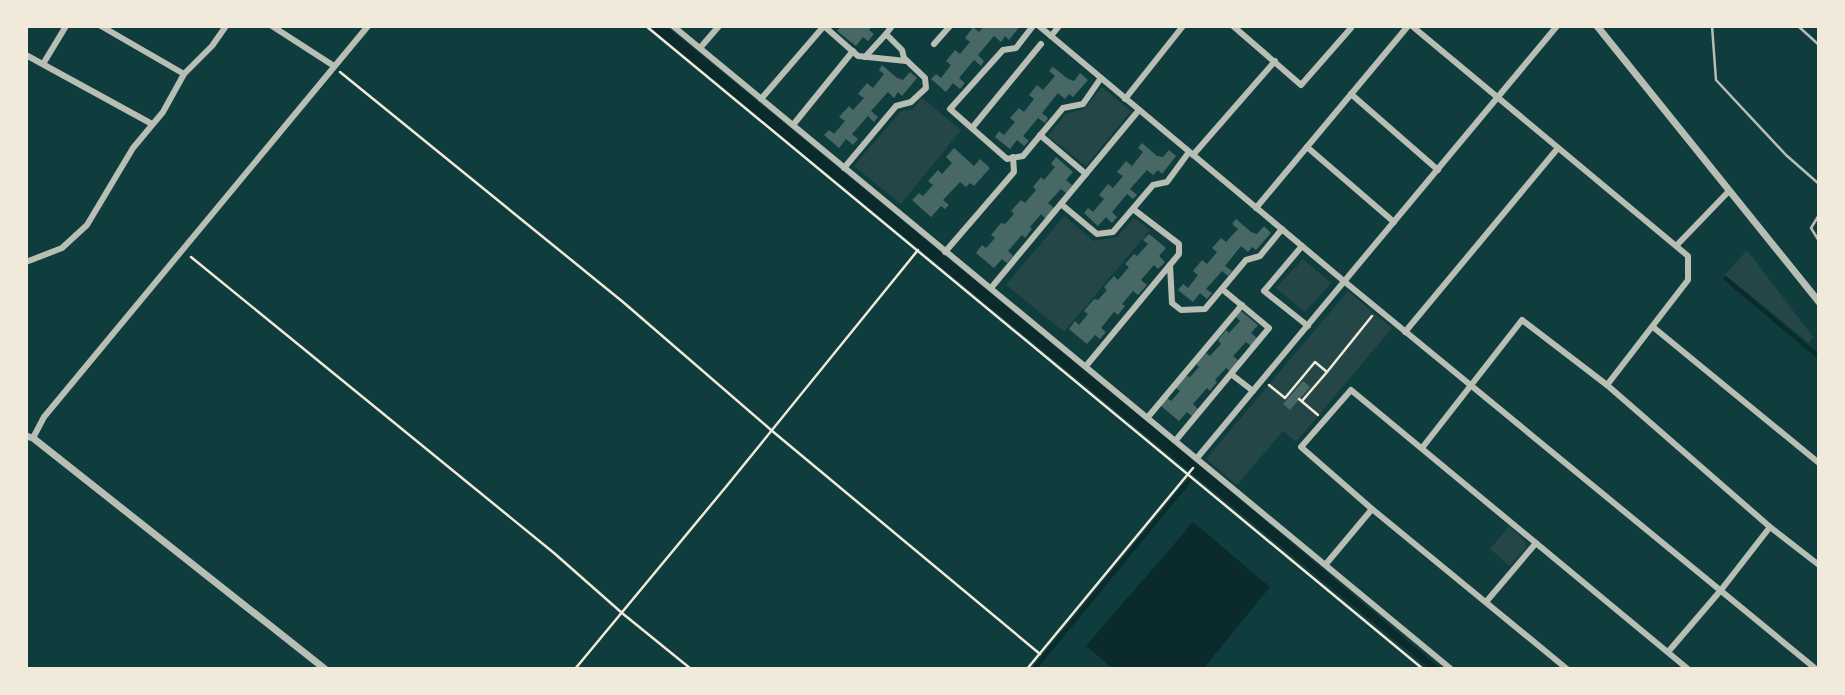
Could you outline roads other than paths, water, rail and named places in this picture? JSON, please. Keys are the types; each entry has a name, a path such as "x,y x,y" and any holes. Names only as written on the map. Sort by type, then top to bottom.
{"street":[{"path":"43,64 66,26"},
{"path":"101,26 184,74"},
{"path":"26,262 62,248 87,225 133,148 163,111 184,74 212,46 226,26"},
{"path":"272,26 334,66"},
{"path":"325,669 30,437 368,26"},
{"path":"673,26 1451,669"},
{"path":"700,48 719,26"},
{"path":"761,99 824,26 858,56 908,61"},
{"path":"865,57 892,26"},
{"path":"934,44 950,26"},
{"path":"1033,26 1016,48 1003,50 950,108 1006,159 1023,156 1063,108 1083,104 1101,78"},
{"path":"1039,26 1301,246 1816,669"},
{"path":"1051,36 1059,26"},
{"path":"1125,99 1183,26"},
{"path":"1233,26 1301,85 1350,28"},
{"path":"1242,33 1248,26"},
{"path":"1256,208 1410,26 1688,256 1688,280 1607,385"},
{"path":"1197,458 1499,99 1557,26"},
{"path":"1597,26 1819,302"},
{"path":"844,168 896,106 911,102 926,88 925,78 904,58 902,50 886,34"},
{"path":"972,128 1041,44"},
{"path":"793,125 853,51"},
{"path":"26,55 152,124"},
{"path":"1061,204 1097,234 1113,232 1153,185 1167,182 1275,61"},
{"path":"1351,94 1438,170"},
{"path":"991,288 1139,110"},
{"path":"1040,135 1086,174"},
{"path":"1307,147 1394,222"},
{"path":"1405,331 1558,148"},
{"path":"945,252 1014,172 1013,157"},
{"path":"1676,245 1729,191"},
{"path":"1086,366 1179,254 1179,244 1133,209"},
{"path":"1170,265 1172,303 1181,310 1205,309 1246,260 1260,256 1282,229"},
{"path":"1301,246 1264,291 1308,326"},
{"path":"1176,440 1269,328 1222,289"},
{"path":"1148,417 1242,305"},
{"path":"1422,448 1522,320 1607,385 1770,527 1819,565"},
{"path":"1653,327 1819,463"},
{"path":"1231,374 1253,391"},
{"path":"1567,669 1372,509 1301,447 1351,390 1688,669"},
{"path":"1326,564 1372,509"},
{"path":"1668,652 1770,527"},
{"path":"1486,602 1536,543"}],"lane":[{"path":"1712,26 1716,80 1786,155 1819,184"},
{"path":"1798,26 1819,45"},
{"path":"1819,215 1811,228 1819,241"}],"waterway":[{"path":"1726,279 1819,357"},
{"path":"1034,669 1189,481"}]}
